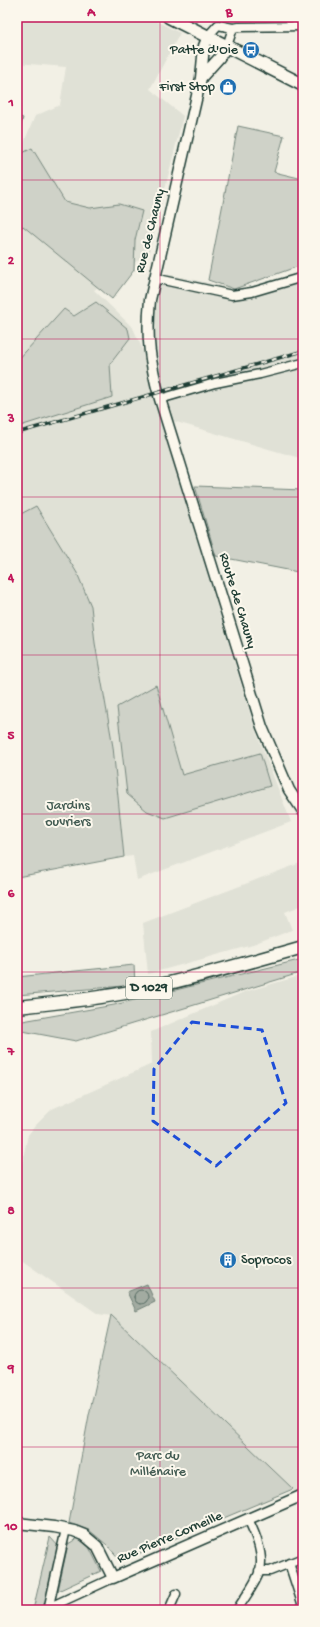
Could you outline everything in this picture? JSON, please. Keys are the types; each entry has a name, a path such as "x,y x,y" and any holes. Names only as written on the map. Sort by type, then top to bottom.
{"main road":[{"path":"169,17 303,84"},
{"name":"D 1029","path":"17,1007 75,1001 134,991 183,980 303,947"}],"street":[{"path":"208,36 218,25 221,17"},
{"path":"218,25 233,28 303,26"},
{"path":"227,46 233,28"},
{"name":"Rue de Chauny","path":"159,396 149,356 147,330 150,300 201,78 204,46 208,36"},
{"name":"Rue de Chauny","path":"201,78 227,46"},
{"path":"154,278 232,295 252,292 303,277"},
{"path":"159,396 303,363"},
{"name":"Route de Chauny","path":"159,396 262,727 289,790 303,811"},
{"name":"Rue Pierre Corneille","path":"48,1609 113,1578 303,1495"},
{"path":"237,1610 259,1571 261,1557 248,1519"},
{"path":"17,1523 66,1529 80,1533 89,1538 97,1546 113,1578"},
{"path":"48,1609 66,1529"},
{"path":"259,1571 270,1571 303,1558"},
{"path":"289,1563 303,1606"},
{"path":"169,1610 176,1594"}],"highlighted area":[{"path":"192,1022 262,1030 286,1103 216,1166 153,1121 154,1069"}],"shaded area":[{"path":"18,17 148,17 180,33 150,89 183,116 149,253 94,290 133,328 142,348 178,478 255,729 291,822 137,880 133,856 124,857 113,747 95,643 91,606 77,573 36,507 17,516 17,159 35,116 60,105 66,67 17,63"},
{"path":"303,271 303,459 173,421 158,374 153,337 154,320 162,273 242,290"},
{"path":"303,862 303,905 285,912 292,930 253,945 148,974 143,923"},
{"path":"303,975 303,1493 298,1495 112,1316 98,1314 17,1257 17,1186 28,1135 35,1126 52,1109 152,1064 151,1032 244,992"}],"green space":[{"path":"17,116 23,118 17,137"},
{"path":"238,126 284,136 274,172 303,179 303,263 299,266 234,289 208,280"},
{"path":"32,148 65,202 90,208 119,204 142,211 135,240 134,270 112,299 23,226 17,231 17,156"},
{"path":"96,302 128,329 130,338 110,364 112,397 17,427 17,361 64,309 74,316"},
{"path":"195,486 303,490 303,573 216,556"},
{"name":"Jardins ouvriers","path":"36,506 77,573 91,606 95,643 113,747 124,857 17,877 17,516"},
{"path":"156,685 182,775 260,753 270,786 165,818 147,811 127,794 117,707"},
{"path":"303,959 303,972 76,1041 17,1030 17,1022 114,1005"},
{"path":"134,965 135,985 17,995 17,977"},
{"name":"Parc du Millénaire","path":"111,1315 293,1489 121,1561 107,1545 89,1530 69,1523 89,1415"},
{"path":"50,1537 59,1547 44,1610 33,1610"},
{"path":"78,1538 89,1547 101,1571 58,1591 68,1544"}],"water":[{"path":"147,1284 155,1302 136,1311 127,1292"}],"railway":[{"path":"17,433 303,351"}],"place":[{"name":"Patte d'Oie","path":"251,50"},
{"name":"First Stop","path":"228,87"},
{"name":"Soprocos","path":"228,1260"}]}
